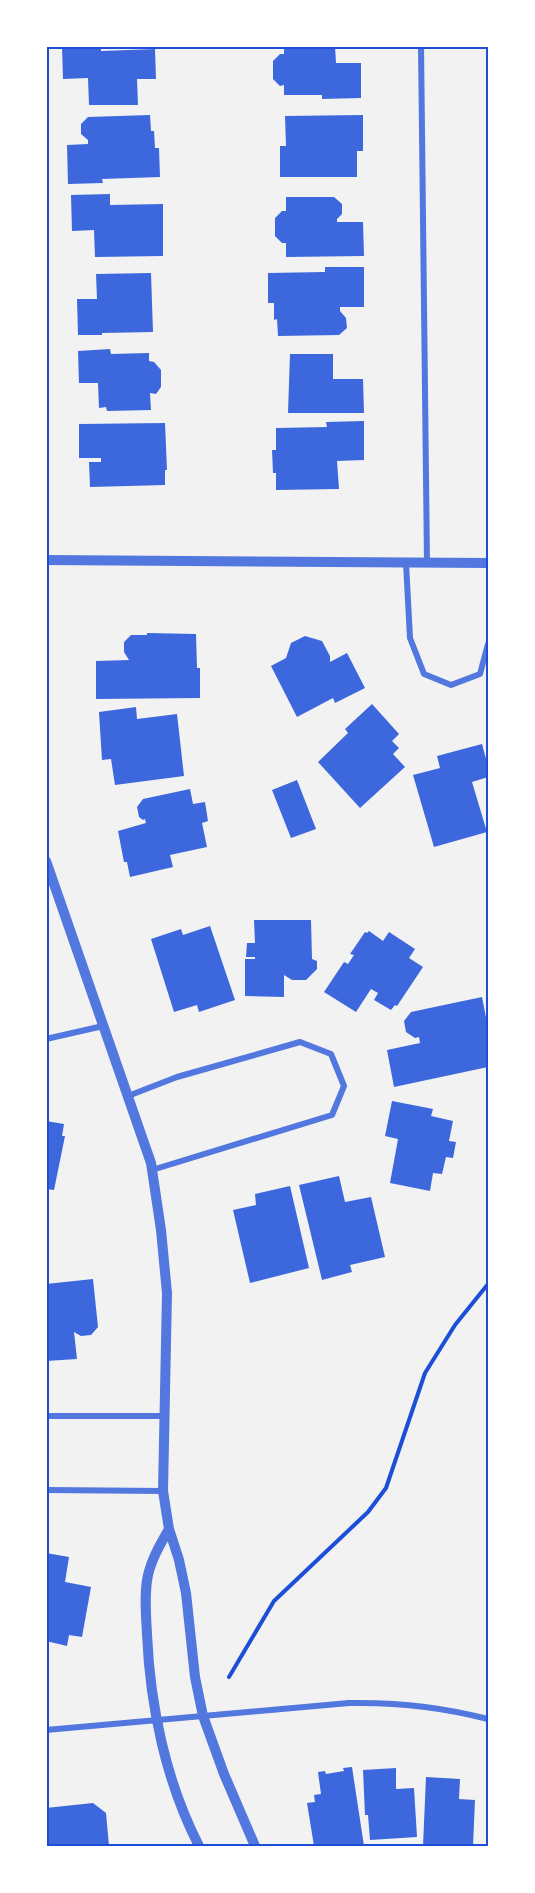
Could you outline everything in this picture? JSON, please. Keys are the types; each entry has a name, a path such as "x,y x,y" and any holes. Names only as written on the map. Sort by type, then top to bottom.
{"street":[{"path":"421,46 427,563"},
{"path":"46,560 488,563 489,570"},
{"path":"406,563 410,638 424,674 451,685 480,674 489,644"},
{"path":"46,861 152,1170 167,1293 163,1491 169,1528 186,1593 195,1677 203,1716 255,1846"},
{"path":"46,1039 103,1026"},
{"path":"128,1096 177,1077 300,1042 331,1054 344,1086 332,1114 152,1170"},
{"path":"46,1416 164,1416"},
{"path":"46,1490 163,1491"},
{"path":"169,1528 148,1575 146,1615 148,1666 158,1721 176,1793 199,1846"},
{"path":"46,1730 349,1703 389,1702 433,1707 489,1719"}],"path":[{"path":"230,1677 274,1601 368,1512 386,1488 425,1373 455,1325 489,1284"}],"building":[{"path":"62,46 101,46 101,51 155,49 156,79 137,79 138,105 89,105 88,78 63,79"},
{"path":"284,46 335,46 336,63 361,63 361,98 322,99 322,95 284,95 284,85 280,86 273,79 273,61 280,54 284,54"},
{"path":"150,115 155,148 159,148 160,177 102,179 103,183 68,184 67,145 88,144 88,140 81,134 81,124 88,117"},
{"path":"363,115 363,151 357,151 357,177 280,177 280,146 286,146 285,116"},
{"path":"110,194 110,205 163,204 163,256 95,257 94,230 72,231 71,195"},
{"path":"286,197 334,197 342,204 342,214 337,222 363,222 364,256 286,257 286,243 282,243 275,236 275,218 282,211 286,211"},
{"path":"325,267 364,267 364,307 340,307 340,311 346,318 347,328 339,335 278,336 277,319 274,320 274,303 268,303 268,273 325,272"},
{"path":"151,273 153,332 78,335 77,299 97,299 96,274"},
{"path":"110,349 111,354 149,353 149,361 154,362 161,370 161,387 156,394 150,393 151,410 107,411 106,407 99,408 98,383 79,383 78,351"},
{"path":"290,354 333,354 333,379 363,379 364,413 288,413"},
{"path":"364,421 364,460 337,461 339,489 276,490 272,450 276,450 276,428 327,427 326,422"},
{"path":"165,423 167,470 165,470 165,485 90,487 89,462 101,462 101,458 79,458 79,424"},
{"path":"147,633 196,634 197,668 200,668 200,698 96,699 96,661 129,660 124,652 124,642 131,635 147,635"},
{"path":"305,636 322,641 330,656 330,662 347,653 365,688 335,703 333,698 297,717 271,666 286,658 291,643"},
{"path":"372,704 399,734 392,741 399,748 393,754 405,767 360,808 318,762 348,733 345,729"},
{"path":"136,707 137,719 177,714 184,776 115,785 111,759 102,760 99,712"},
{"path":"482,744 488,766 488,777 472,782 487,832 434,847 413,775 440,768 437,756"},
{"path":"297,780 316,829 291,838 272,790"},
{"path":"190,789 193,804 205,802 208,821 202,823 207,847 170,855 173,867 130,877 127,862 124,862 118,831 146,823 145,819 139,817 137,807 143,799"},
{"path":"254,920 311,920 312,959 317,961 317,969 306,980 292,980 284,975 284,997 245,996 245,959 255,959 255,957 246,957 247,943 255,943"},
{"path":"210,926 235,1000 199,1012 197,1005 174,1012 151,939 181,929 183,935"},
{"path":"369,931 383,941 389,932 415,949 409,958 423,967 397,1006 395,1005 391,1010 374,1000 378,993 371,989 356,1012 324,992 344,962 348,964 354,955 350,954 365,932"},
{"path":"482,997 488,1028 488,1067 394,1087 387,1050 420,1043 419,1037 415,1038 406,1032 404,1021 411,1012"},
{"path":"392,1101 433,1109 431,1116 453,1121 449,1141 456,1142 453,1158 446,1157 442,1174 433,1173 430,1191 390,1183 398,1139 385,1136"},
{"path":"46,1121 64,1124 62,1136 65,1136 54,1190 46,1189"},
{"path":"339,1176 345,1202 371,1197 385,1257 350,1265 352,1272 322,1280 299,1185"},
{"path":"290,1186 309,1268 250,1283 233,1210 256,1205 255,1194"},
{"path":"93,1279 98,1327 91,1335 81,1336 74,1332 77,1359 46,1361 46,1284"},
{"path":"46,1553 69,1557 65,1582 91,1587 82,1637 69,1635 67,1646 46,1641"},
{"path":"352,1767 364,1846 314,1846 307,1803 315,1802 314,1795 321,1794 318,1772 325,1771 326,1774"},
{"path":"396,1768 396,1789 414,1788 417,1837 370,1840 368,1815 365,1815 363,1770"},
{"path":"426,1777 460,1779 459,1799 475,1800 473,1846 423,1846"},
{"path":"93,1803 106,1813 109,1846 46,1846 46,1808"}]}
